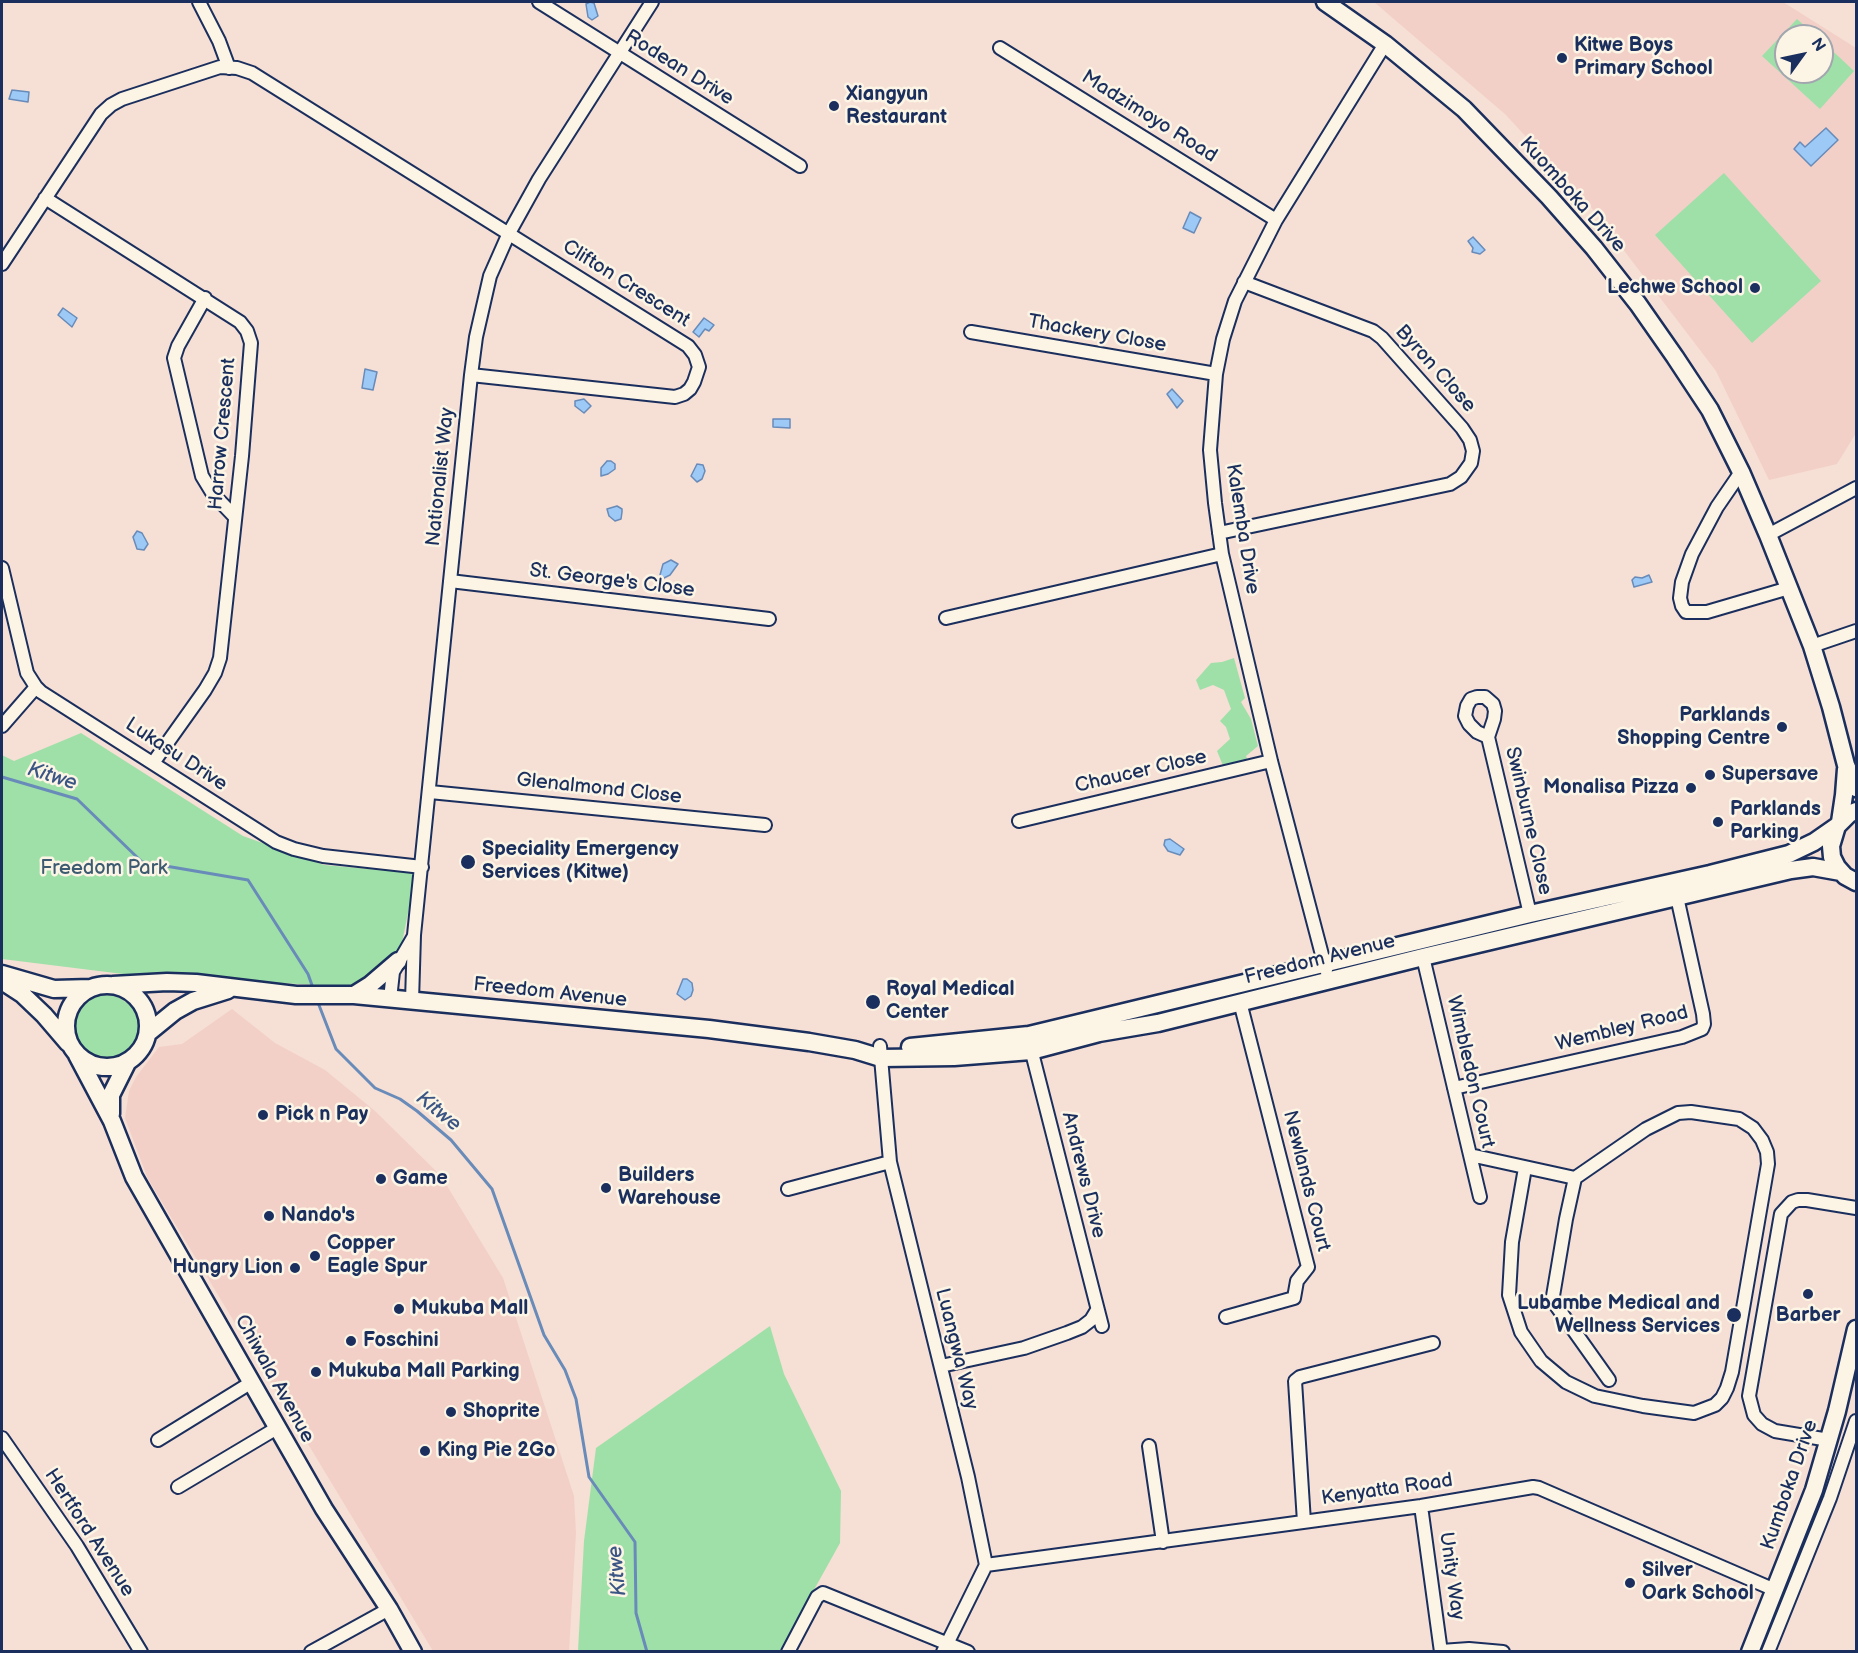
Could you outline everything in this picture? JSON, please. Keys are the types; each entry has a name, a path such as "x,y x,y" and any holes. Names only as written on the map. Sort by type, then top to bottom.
{"main road":[{"name":"Kuomboka Drive","path":"1325,2 1385,44 1464,109 1549,197 1594,248 1638,304 1675,357 1710,410 1742,472 1768,534 1812,646 1846,765"},
{"path":"1846,765 1857,788"},
{"path":"1846,765 1844,795 1831,846 1832,857 1847,877 1857,896"},
{"path":"1790,862 1849,814 1857,811"},
{"path":"1790,862 1847,877"},
{"name":"Freedom Avenue","path":"1030,1043 1327,972 1530,914 1643,889 1790,862"},
{"name":"Freedom Avenue","path":"113,985 167,982 296,995 354,995 709,1029 880,1052 932,1046 1030,1043 1158,1023 1240,1002 1327,972 1423,957 1677,897 1790,862"},
{"path":"1589,917 1643,889"},
{"path":"354,995 370,985 398,961"},
{"path":"2,974 54,989 113,985 131,993 144,1007 148,1020 148,1033 141,1050 127,1063 117,1066 96,1066 74,1051 44,1015 22,994 2,981"},
{"path":"74,1051 66,1035 65,1024 68,1012 73,1002 90,988"},
{"name":"Freedom Avenue","path":"148,1033 193,1000 241,988"},
{"name":"Chiwala Avenue","path":"74,1051 112,1121 134,1177 324,1509 390,1609 413,1652"},
{"name":"Chiwala Avenue","path":"112,1121 111,1095 127,1063"},
{"name":"Kumboka Drive","path":"1749,1652 1814,1490 1857,1329"}],"street":[{"path":"2,264 101,114 111,105 122,99 220,67 229,68 219,41 199,2"},
{"name":"Rodean Drive","path":"539,2 800,166"},
{"name":"Nationalist Way","path":"412,1001 414,934 471,375 476,337 490,276 509,233 539,179 652,2"},
{"name":"Kalemba Drive","path":"1327,972 1271,761 1222,554 1210,450 1216,374 1223,339 1235,301 1276,220 1385,44"},
{"name":"Madzimoyo Road","path":"1000,48 1276,220"},
{"name":"Clifton Crescent","path":"229,68 252,73 688,346 695,355 699,367 694,382 684,394 675,398 471,375"},
{"name":"Harrow Crescent","path":"45,198 240,322 247,331 250,343 242,456 220,658 215,673 205,690 153,763"},
{"name":"Byron Close","path":"1219,533 1450,484 1461,477 1470,463 1473,451 1470,440 1462,428 1382,338 1373,331 1244,282"},
{"path":"205,298 178,346 174,358 202,476 213,494 235,517"},
{"name":"Thackery Close","path":"970,332 1216,374"},
{"path":"1742,472 1722,499 1692,554 1682,582 1680,598 1686,612 1707,612 1789,588"},
{"path":"1768,534 1857,488"},
{"path":"946,618 1222,554"},
{"path":"2,568 27,673 36,687 2,726"},
{"name":"St. George's Close","path":"450,581 769,619"},
{"path":"1812,646 1857,631"},
{"name":"Lukasu Drive","path":"36,687 285,846 323,856 422,867"},
{"name":"Swinburne Close","path":"1488,737 1530,914"},
{"name":"Chaucer Close","path":"1019,821 1271,761"},
{"name":"Glenalmond Close","path":"430,792 765,825"},
{"name":"Wembley Road","path":"1454,1088 1682,1037 1701,1029 1704,1024 1703,1014 1677,897"},
{"path":"390,999 392,978 398,961 414,934"},
{"name":"Wimbledon Court","path":"1423,957 1480,1197"},
{"name":"Newlands Court","path":"1226,1317 1294,1298 1297,1281 1308,1267 1240,1002"},
{"name":"Andrews Drive","path":"1030,1043 1102,1326"},
{"name":"Luangwa Way","path":"880,1052 890,1162 969,1477 986,1565"},
{"path":"1525,1168 1512,1242 1509,1295 1521,1332 1541,1361 1566,1382 1594,1396 1694,1413 1715,1405 1727,1388 1732,1372 1768,1164 1767,1152 1753,1128 1739,1119 1691,1112 1678,1113 1646,1129 1575,1178 1553,1296 1555,1304 1609,1380"},
{"path":"1470,1155 1575,1178"},
{"path":"788,1189 890,1162"},
{"path":"1828,1440 1775,1431 1762,1424 1754,1415 1749,1396 1781,1214 1792,1202 1798,1200 1857,1208"},
{"path":"941,1366 1024,1348 1067,1333 1082,1327 1091,1320 1097,1310"},
{"path":"1304,1522 1295,1381 1300,1377 1433,1343"},
{"path":"158,1440 252,1382"},
{"path":"1768,1652 1830,1498 1857,1421"},
{"path":"178,1487 277,1428"},
{"name":"Hertford Avenue","path":"2,1438 77,1546 141,1652"},
{"path":"1149,1446 1163,1542"},
{"name":"Kenyatta Road","path":"986,1565 1421,1506 1524,1487 1539,1488 1775,1590"},
{"path":"1814,1490 1830,1498"},
{"name":"Unity Way","path":"1421,1506 1441,1651"},
{"path":"945,1647 986,1565"},
{"path":"788,1652 817,1597 823,1593 945,1647 968,1652"},
{"path":"311,1652 390,1609"},
{"path":"1441,1651 1469,1649 1503,1652"}],"shaded area":[{"name":"Lechwe School","path":"1374,2 1783,2 1818,24 1774,24 1774,84 1834,84 1834,34 1856,48 1856,433 1837,464 1769,480 1716,371 1590,206 1505,114"},
{"name":"Mukuba Mall","path":"232,1009 275,1043 325,1070 375,1111 441,1176 503,1278 574,1496 576,1533 569,1651 433,1651 148,1179 125,1118 129,1091 136,1077 159,1047 182,1044"}],"green space":[{"path":"1797,19 1803,24 1792,24"},
{"path":"1774,43 1774,67 1762,56"},
{"path":"1834,52 1854,71 1820,109 1793,84 1834,84"},
{"path":"1724,173 1821,281 1752,343 1655,235"},
{"path":"1234,658 1245,698 1241,702 1251,719 1258,746 1246,756 1249,763 1224,768 1217,751 1230,739 1226,727 1220,721 1231,709 1224,690 1213,685 1200,690 1196,680 1211,663"},
{"name":"Freedom Park","path":"81,733 243,836 324,865 416,873 401,948 354,987 131,975 2,959 2,755 14,761"},
{"path":"100,995 112,995 129,1004 136,1015 138,1027 136,1039 129,1050 112,1059 100,1059 88,1054 79,1045 74,1033 74,1021 79,1009 88,1000"},
{"path":"770,1326 784,1374 841,1491 840,1543 780,1651 578,1651 584,1541 596,1448"}],"water":[{"path":"594,3 598,16 592,20 588,17 586,4"},
{"path":"12,90 29,92 28,102 9,99"},
{"path":"1826,128 1838,140 1811,166 1794,149 1800,142 1805,147"},
{"path":"1190,212 1201,218 1194,233 1183,228"},
{"path":"1473,237 1485,250 1480,254 1472,252 1473,248 1468,241"},
{"path":"63,308 77,318 72,327 58,315"},
{"path":"704,318 714,325 709,331 705,329 699,337 693,332"},
{"path":"365,369 377,372 373,390 362,388"},
{"path":"1172,389 1183,401 1177,408 1167,394"},
{"path":"584,399 591,406 584,413 575,406 575,401"},
{"path":"773,419 790,419 790,428 773,427"},
{"path":"607,461 615,464 615,469 601,476 601,468"},
{"path":"697,464 703,465 705,471 702,479 697,482 691,476"},
{"path":"617,506 622,509 622,512 621,519 615,521 609,516 607,509"},
{"path":"137,531 142,533 148,544 144,550 137,549 133,537"},
{"path":"671,560 678,564 670,575 664,578 660,575 663,564"},
{"path":"1649,575 1652,582 1634,587 1632,580 1635,577 1642,578"},
{"path":"1170,839 1184,849 1180,855 1168,851 1164,845 1165,840"},
{"path":"683,979 692,983 693,990 691,996 685,1000 677,994"}],"waterway":[{"name":"Kitwe","path":"2,777 77,799 142,862 248,880 308,974 313,988"},
{"name":"Kitwe","path":"317,1000 336,1049 375,1088 400,1099 451,1140 492,1189 544,1335 565,1370 576,1399 589,1477 635,1542 636,1613 647,1652"}],"place":[{"name":"Kitwe Boys Primary School","path":"1562,58"},
{"name":"Xiangyun Restaurant","path":"834,106"},
{"name":"Lechwe School","path":"1755,288"},
{"name":"Parklands Shopping Centre","path":"1782,727"},
{"name":"Supersave","path":"1710,775"},
{"name":"Monalisa Pizza","path":"1691,788"},
{"name":"Parklands Parking","path":"1718,822"},
{"name":"Speciality Emergency Services (Kitwe)","path":"468,862"},
{"name":"Royal Medical Center","path":"873,1002"},
{"name":"Pick n Pay","path":"263,1115"},
{"name":"Game","path":"381,1179"},
{"name":"Builders Warehouse","path":"606,1188"},
{"name":"Nando's","path":"269,1216"},
{"name":"Copper Eagle Spur","path":"315,1256"},
{"name":"Hungry Lion","path":"295,1268"},
{"name":"Barber","path":"1808,1294"},
{"name":"Mukuba Mall","path":"399,1309"},
{"name":"Lubambe Medical and Wellness Services","path":"1734,1315"},
{"name":"Foschini","path":"351,1341"},
{"name":"Mukuba Mall Parking","path":"316,1372"},
{"name":"Shoprite","path":"451,1412"},
{"name":"King Pie 2Go","path":"425,1451"},
{"name":"Silver Oark School","path":"1630,1583"}]}
